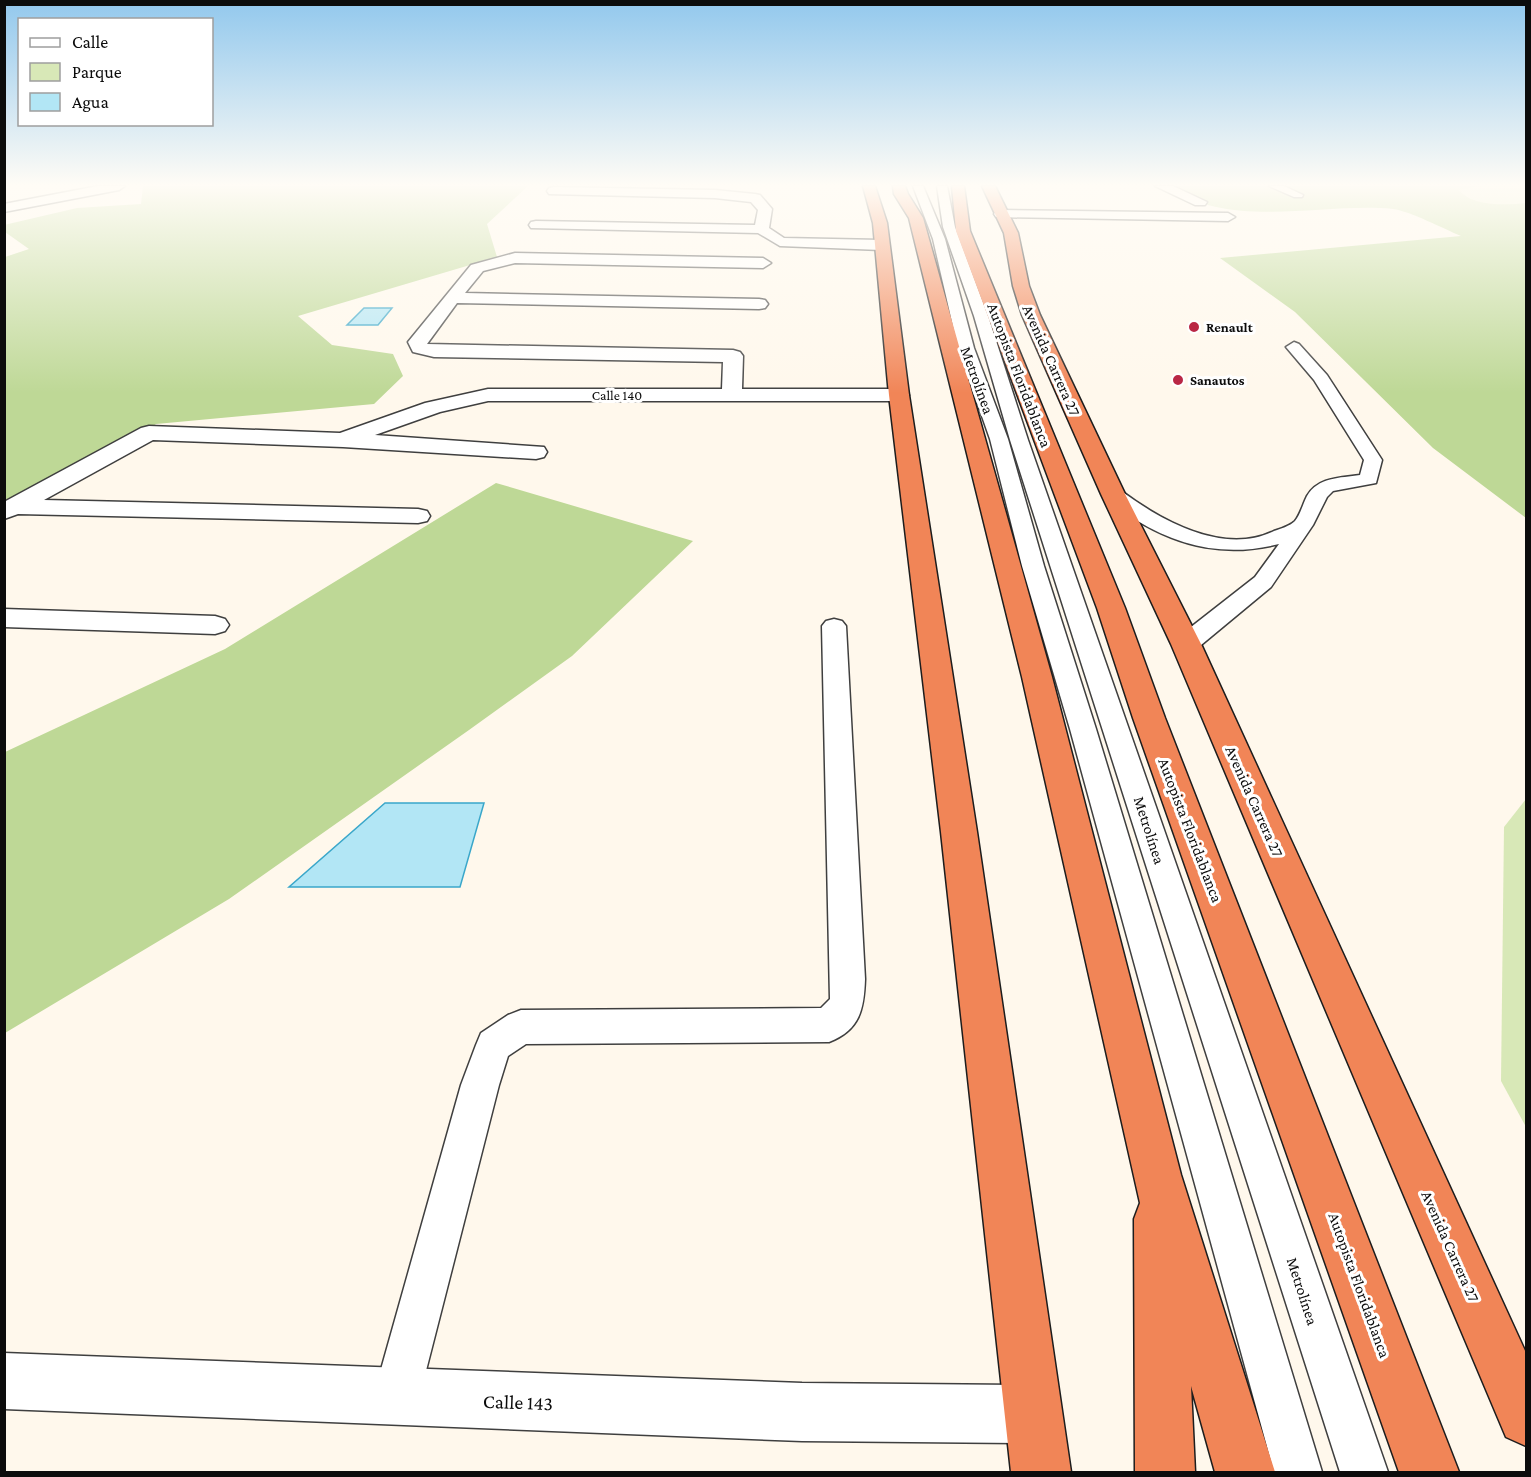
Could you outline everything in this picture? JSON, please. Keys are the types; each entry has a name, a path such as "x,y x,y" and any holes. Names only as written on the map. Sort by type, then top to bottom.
{"highway":[{"path":"882,255 899,395 958,820 1041,1473"},
{"path":"926,255 1037,677 1157,1175 1245,1473"},
{"name":"Autopista Floridablanca","path":"972,255 1110,608 1430,1473"},
{"name":"Avenida Carrera 27","path":"1015,255 1021,286 1031,315 1113,494 1186,644 1527,1417"},
{"path":"1157,1175 1165,1473"}],"street":[{"path":"732,396 733,356 434,351 420,348 417,342 477,268 515,258 763,263"},
{"path":"453,298 759,304"},
{"name":"Calle 140","path":"343,440 448,402 488,395 899,395"},
{"path":"9,509 149,433 343,440 536,452"},
{"path":"9,509 418,516"},
{"path":"4,618 214,625"},
{"name":"Calle 143","path":"4,1382 802,1412 1032,1414"}],"lane":[{"name":"Metrolínea","path":"943,255 966,348 999,439 1033,566 1083,729 1298,1473"},
{"name":"Metrolínea","path":"959,255 1364,1473"},
{"path":"1186,644 1263,582 1303,525 1318,495 1327,486 1368,479 1373,460 1321,378 1293,347"},
{"path":"1113,494 1131,510 1154,523 1178,534 1206,542 1234,545 1260,544 1282,538 1303,525"},
{"path":"396,1398 480,1085 494,1045 520,1027 828,1025 847,1005 848,979 834,626"}],"green space":[{"path":"11,255 496,255 497,257 298,316 332,345 393,354 403,376 374,404 156,424 126,445 5,500 5,257"},
{"path":"1254,255 1526,255 1526,518 1433,448 1295,312 1220,258"},
{"path":"496,483 693,541 572,656 469,730 229,899 5,1033 5,752 225,649"},
{"path":"1526,799 1526,1127 1501,1081 1504,827"}],"water":[{"path":"364,308 392,308 378,325 347,325"},
{"path":"385,803 484,803 460,887 289,887"}],"place":[{"name":"Renault","path":"1194,327"},
{"name":"Sanautos","path":"1178,380"}]}
